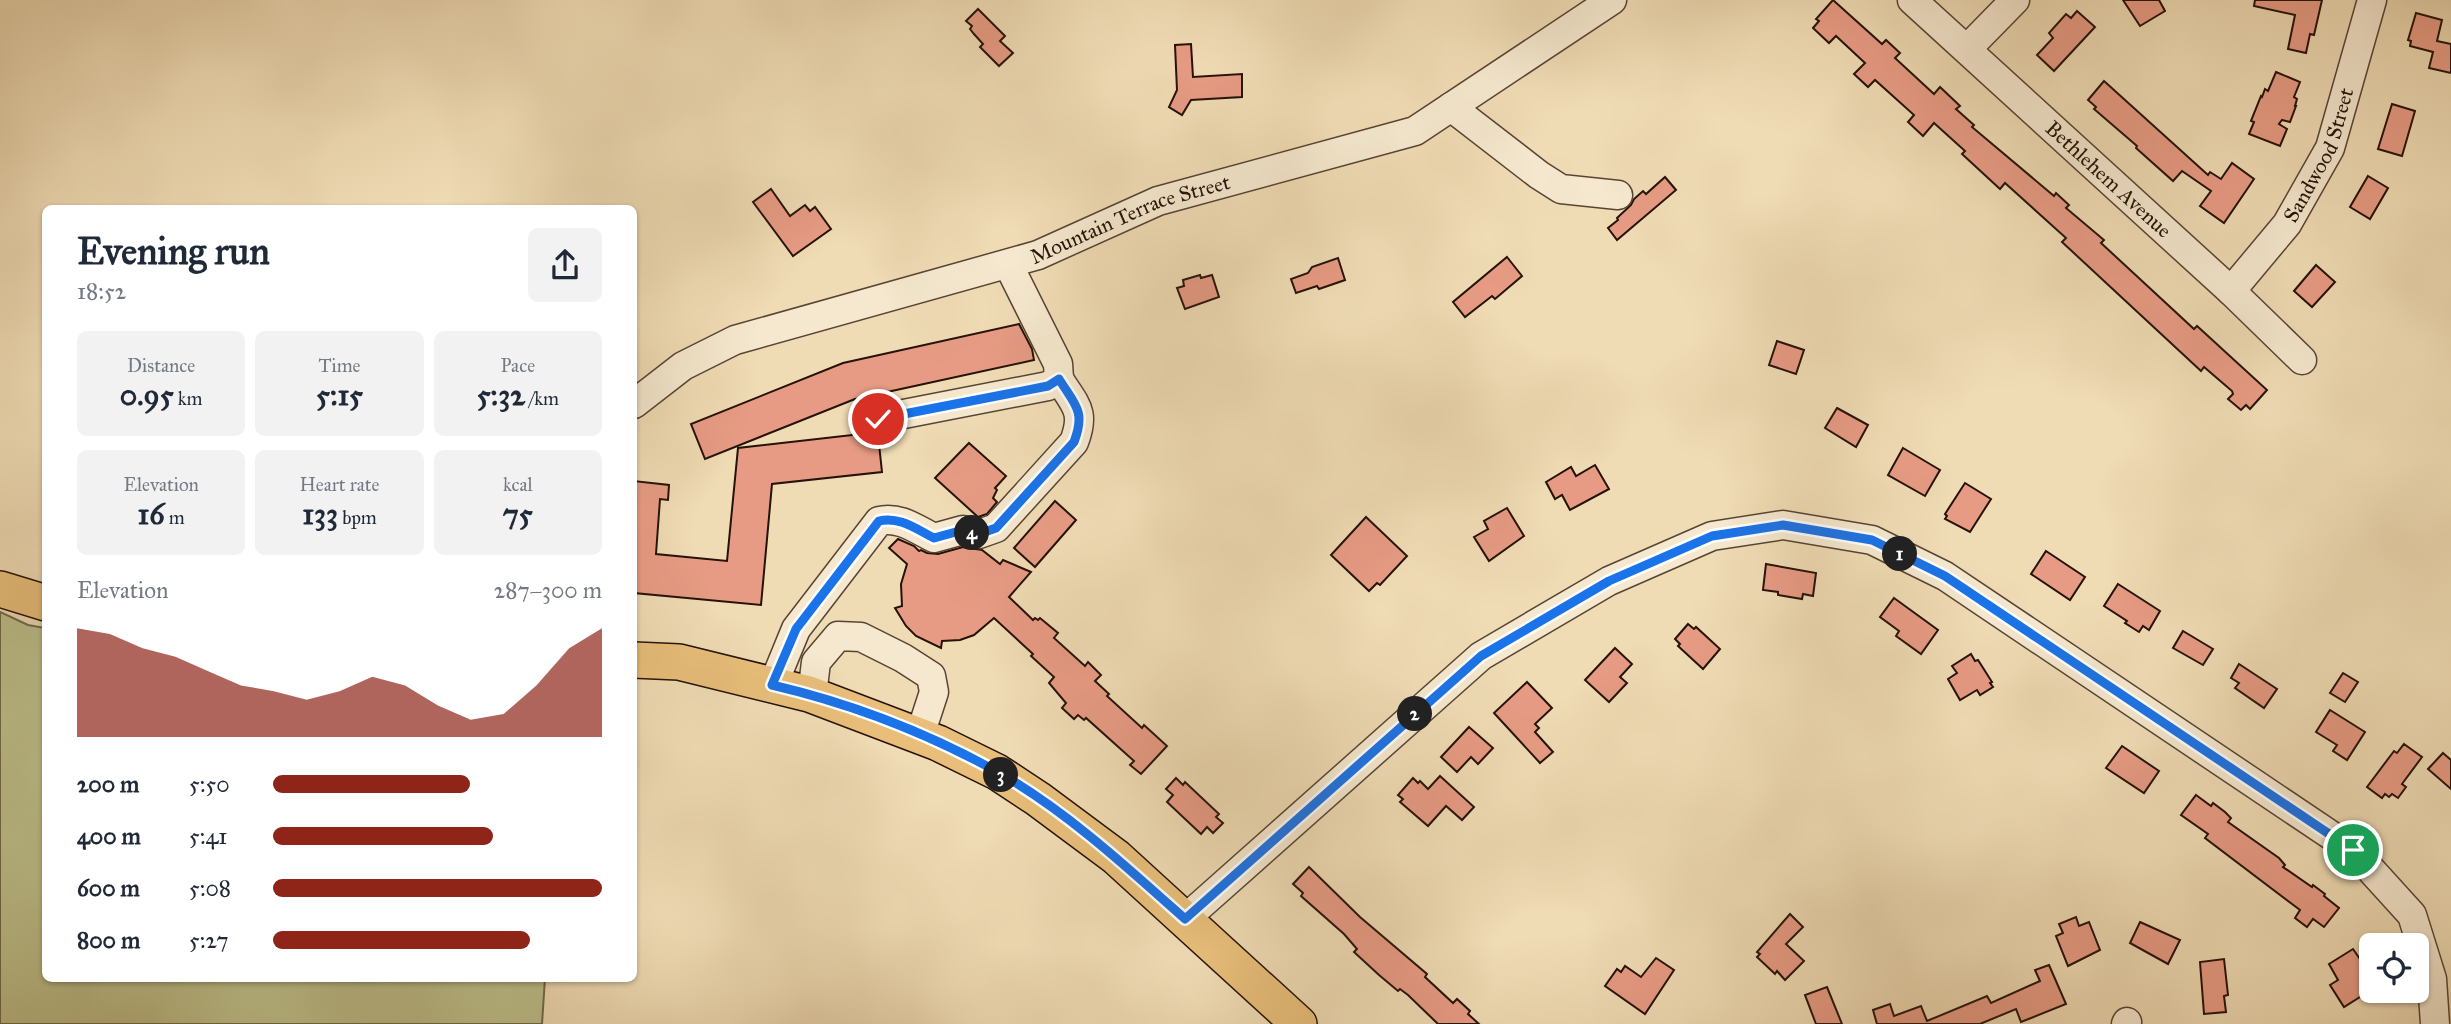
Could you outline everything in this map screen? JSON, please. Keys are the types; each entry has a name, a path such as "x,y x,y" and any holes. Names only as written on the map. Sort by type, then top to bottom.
{"main road":[{"path":"0,589 42,602"},
{"path":"637,660 679,662 812,695 920,735 997,772 1116,857 1300,1024"}],"street":[{"name":"Mountain Terrace Street","path":"637,402 683,366 734,340 1038,255 1158,201 1415,131 1612,0"},
{"name":"Bethlehem Avenue","path":"1912,0 2231,291 2302,360"},
{"path":"1967,49 2015,0"},
{"name":"Sandwood Street","path":"2231,291 2287,224 2330,148 2372,0"},
{"path":"1451,107 1539,176 1561,189 1618,195"},
{"path":"772,685 796,629 879,521 890,518 934,538 963,530 979,534 996,528 1074,442 1081,425 1079,412 1059,379 1058,364 1008,264"},
{"path":"878,419 1048,386 1059,379"},
{"path":"1185,919 1481,656 1609,581 1712,536 1783,525 1872,540 1945,576 2353,850 2412,915 2432,979 2435,1024"},
{"path":"812,695 816,662 838,636 861,637 903,657 931,676 934,692 920,735"}],"green space":[{"path":"0,612 28,625 42,627 42,982 545,982 542,1024 0,1024"}],"building":[{"path":"1833,0 1882,44 1886,40 1900,53 1895,58 1934,94 1940,87 1960,106 1956,109 1974,125 1972,127 2054,196 2056,193 2069,205 2066,208 2104,240 2101,243 2194,329 2197,326 2267,390 2250,409 2246,405 2241,410 2228,399 2233,394 2232,391 2204,367 2201,371 2062,242 2066,238 2005,183 2000,189 1962,154 1965,151 1934,123 1923,136 1908,122 1914,115 1875,80 1868,87 1854,74 1865,63 1836,36 1829,43 1813,28 1819,21 1816,19"},
{"path":"2123,0 2159,0 2165,11 2140,26"},
{"path":"2255,0 2322,0 2314,35 2310,34 2306,53 2288,49 2295,15 2254,6"},
{"path":"978,9 1005,36 1000,41 1013,53 999,66 980,47 983,44 966,21"},
{"path":"2077,11 2095,27 2054,71 2037,55 2053,38 2049,33 2066,14 2071,18"},
{"path":"2416,13 2442,20 2437,41 2451,44 2451,73 2429,68 2433,52 2410,46 2411,41 2408,40"},
{"path":"1191,44 1193,77 1242,74 1242,97 1191,100 1182,115 1169,107 1177,90 1175,45"},
{"path":"2276,72 2300,82 2294,97 2297,99 2296,106 2290,122 2282,120 2279,124 2287,129 2280,146 2249,134 2261,96 2265,89 2268,91"},
{"path":"2104,81 2208,175 2210,172 2221,179 2232,163 2254,179 2224,223 2200,206 2211,191 2182,171 2173,181 2094,109 2096,107 2088,100"},
{"path":"2392,104 2415,111 2402,156 2378,149"},
{"path":"2368,176 2388,188 2370,219 2350,207"},
{"path":"1665,177 1676,190 1617,240 1608,228 1618,220 1634,199 1643,191 1646,194"},
{"path":"771,189 790,216 805,205 810,211 815,207 831,229 793,256 753,202"},
{"path":"1507,257 1522,276 1495,299 1492,296 1465,317 1453,302"},
{"path":"1338,258 1345,280 1296,293 1291,279 1308,273 1312,267"},
{"path":"2316,265 2335,282 2312,307 2294,291"},
{"path":"1200,275 1201,278 1212,275 1219,297 1185,309 1177,288 1184,286 1183,280"},
{"path":"1019,324 1032,349 1034,360 855,399 705,459 691,424 843,363"},
{"path":"1777,341 1804,350 1796,374 1769,365"},
{"path":"1837,408 1868,425 1856,447 1825,428"},
{"path":"870,433 878,435 882,472 772,484 761,605 637,593 637,481 669,485 668,500 660,499 656,554 727,561 738,448"},
{"path":"969,443 1006,476 995,488 997,490 993,498 997,502 987,514 978,517 935,478"},
{"path":"1903,448 1940,470 1925,496 1888,475"},
{"path":"1595,465 1609,489 1570,510 1562,495 1555,499 1546,482 1571,467 1576,476"},
{"path":"1965,483 1991,499 1970,532 1945,519 1945,514"},
{"path":"1055,501 1076,520 1035,567 1014,548"},
{"path":"1507,508 1524,536 1489,561 1474,537 1488,529 1484,521"},
{"path":"1366,517 1407,556 1380,585 1377,583 1369,591 1331,555"},
{"path":"898,539 927,553 938,554 963,547 982,550 1000,564 1003,560 1031,572 1009,597 1033,620 1040,618 1058,633 1054,638 1085,666 1088,662 1101,675 1095,681 1109,694 1107,696 1142,728 1144,725 1167,746 1141,774 1130,765 1134,761 1086,718 1084,720 1078,715 1074,719 1062,708 1066,703 1049,683 1054,677 994,618 974,635 960,640 942,641 941,648 916,636 895,608 902,606 901,584 907,564 889,548"},
{"path":"2046,551 2085,577 2070,600 2031,574"},
{"path":"1766,564 1816,573 1813,596 1803,594 1802,599 1763,590"},
{"path":"2118,584 2160,611 2149,630 2143,626 2139,632 2104,606"},
{"path":"1894,598 1938,630 1921,654 1896,636 1899,631 1880,617"},
{"path":"1688,624 1694,629 1696,627 1720,649 1703,669 1678,646 1680,644 1675,639"},
{"path":"2183,631 2213,649 2203,665 2173,648"},
{"path":"1615,648 1632,664 1620,677 1627,683 1609,702 1585,680"},
{"path":"1971,654 1975,661 1978,660 1993,687 1980,695 1977,690 1960,700 1948,679 1957,673 1952,666"},
{"path":"2239,664 2277,689 2264,708 2235,688 2239,683 2231,678"},
{"path":"2343,673 2358,682 2345,702 2330,693"},
{"path":"1527,682 1552,708 1535,724 1539,728 1535,732 1553,752 1540,763 1494,713"},
{"path":"2330,710 2365,732 2347,760 2333,751 2337,745 2316,732"},
{"path":"1469,727 1493,748 1478,764 1471,757 1457,772 1441,757"},
{"path":"2404,744 2422,757 2402,784 2406,787 2398,798 2385,794 2382,798 2367,787 2394,751 2397,753"},
{"path":"2122,746 2159,771 2144,793 2106,768"},
{"path":"2443,753 2451,760 2451,789 2428,769"},
{"path":"1440,776 1474,807 1462,820 1446,806 1428,826 1400,802 1403,799 1398,795 1413,778 1428,789"},
{"path":"1176,778 1183,785 1185,782 1219,814 1216,817 1223,823 1213,833 1207,827 1201,834 1167,802 1173,795 1166,789"},
{"path":"2196,795 2225,812 2231,818 2228,822 2279,858 2285,865 2283,867 2312,887 2313,885 2339,908 2324,927 2313,919 2307,927 2295,918 2300,910 2205,838 2208,834 2181,815"},
{"path":"1309,867 1360,917 1427,974 1425,977 1453,1003 1457,999 1470,1011 1468,1014 1479,1024 1438,1024 1408,995 1400,989 1398,991 1354,952 1357,949 1344,934 1301,896 1303,893 1293,884"},
{"path":"1790,914 1803,927 1786,944 1804,961 1785,980 1757,957 1760,954 1757,952"},
{"path":"2076,917 2079,926 2089,922 2100,950 2068,966 2056,936 2063,933 2059,924"},
{"path":"2140,922 2180,940 2168,964 2130,943"},
{"path":"2353,949 2359,958 2359,998 2344,1007 2330,985 2338,980 2329,964"},
{"path":"1656,958 1674,970 1645,1014 1605,986 1617,969 1621,972 1625,966 1641,977"},
{"path":"2224,959 2228,995 2224,996 2226,1012 2204,1014 2200,962"},
{"path":"2049,965 2066,1004 2021,1022 2016,1009 1980,1024 1877,1024 1873,1010 1890,1004 1894,1016 1921,1006 1927,1021 1987,996 1991,1003 2040,981 2035,970"},
{"path":"1827,987 1842,1024 1816,1024 1805,995"}],"route":[{"path":"878,419 1048,386 1059,379 1079,412 1081,425 1074,442 996,528 979,534 963,530 934,538 890,518 879,521 796,629 772,685 812,695 882,720 938,743 997,772 1116,857 1185,919 1481,656 1609,581 1712,536 1783,525 1872,540 1945,576 2353,850"}]}
